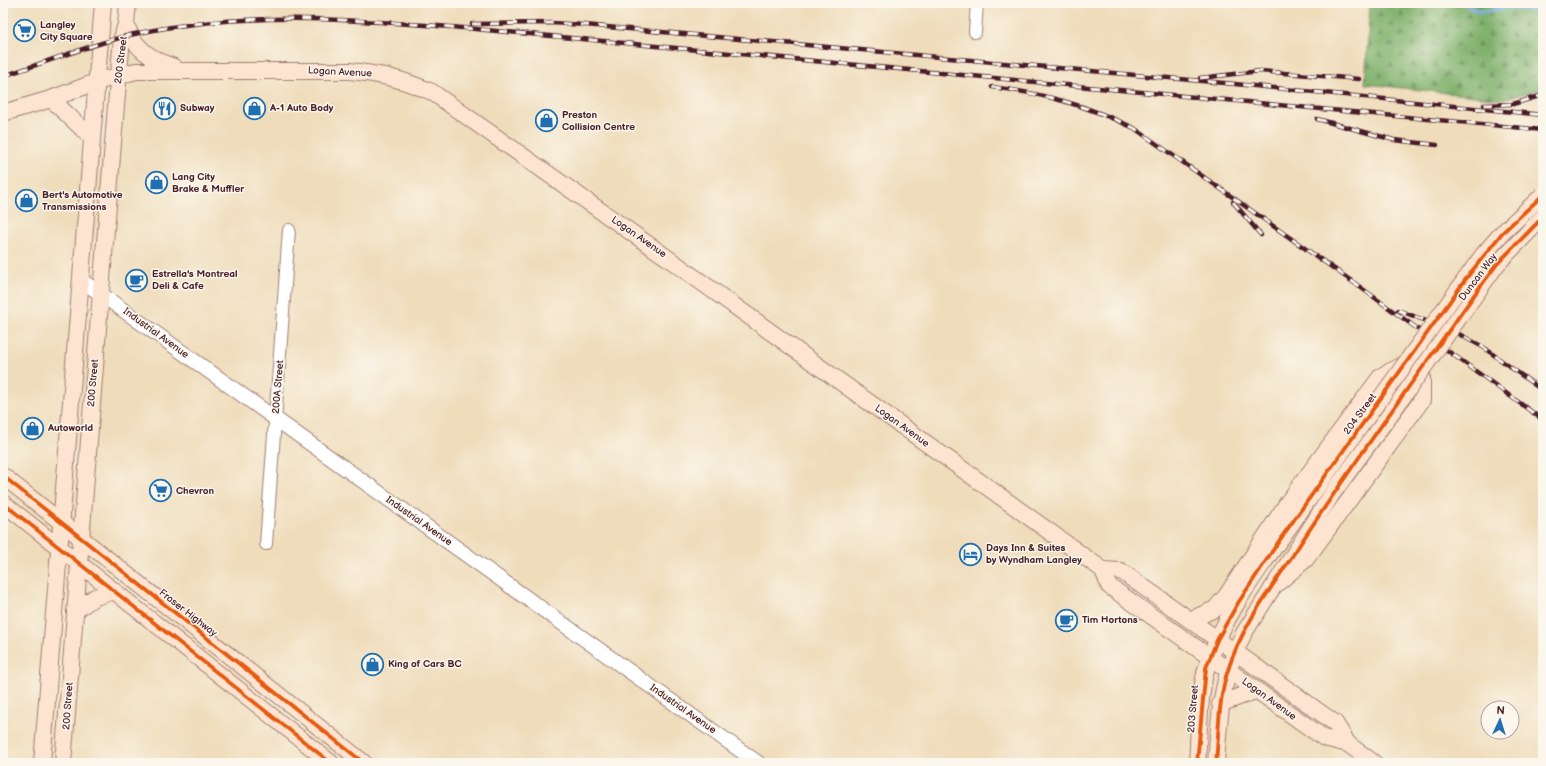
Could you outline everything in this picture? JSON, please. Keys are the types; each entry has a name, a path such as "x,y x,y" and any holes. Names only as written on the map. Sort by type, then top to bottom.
{"main road":[{"name":"200 Street","path":"42,763 91,137 103,3"},
{"name":"200 Street","path":"63,763 118,75 128,3"},
{"path":"126,24 130,35 144,53 158,62 184,70"},
{"name":"Logan Avenue","path":"3,113 51,99 118,75 136,71 349,70 380,74 405,81 432,92 663,254 1103,570 1121,571 1217,640 1235,651 1335,723 1348,744 1374,763"},
{"path":"51,99 91,137"},
{"name":"204 Street","path":"1210,658 1217,640 1250,583 1276,544 1483,255 1502,233 1543,195"},
{"path":"1216,763 1220,704 1228,670 1235,651 1252,617 1332,494 1497,264 1543,217"},
{"path":"1190,620 1215,609 1227,595 1288,502 1380,376 1422,356 1422,400 1306,559 1272,588"},
{"name":"Fraser Highway","path":"3,476 364,763"},
{"path":"3,503 331,763"},
{"name":"Logan Avenue","path":"1103,570 1109,586 1228,670 1255,691 1324,738 1348,744"},
{"path":"75,611 96,598 114,591"},
{"name":"203 Street","path":"1197,763 1204,683 1210,658"},
{"path":"1220,704 1255,691"}],"street":[{"path":"975,32 977,3"},
{"name":"Duncan Way","path":"1422,356 1491,258 1514,233 1543,206"},
{"name":"200A Street","path":"266,544 289,230"},
{"name":"Industrial Avenue","path":"80,280 758,763"}],"green space":[{"path":"1370,3 1543,4 1543,89 1502,99 1365,84"}],"waterway":[{"path":"1464,3 1470,8 1481,11 1502,8 1517,8 1543,12"}],"railway":[{"path":"3,76 122,37 179,26 220,21 261,19 343,20 465,28 1543,130"},
{"path":"472,24 552,23 585,25 1235,84 1543,115"},
{"path":"1200,78 1260,71 1359,79"},
{"path":"992,87 1048,97 1099,113 1134,128 1360,287 1543,420"},
{"path":"1484,105 1513,104 1543,95"},
{"path":"1317,119 1394,140 1437,145"},
{"path":"1233,202 1261,235"},
{"path":"1398,310 1455,332 1483,347 1543,391"}],"cycle path":[{"path":"1197,763 1206,668 1217,640 1238,603 1281,538 1468,276 1502,233 1543,195"},
{"path":"1216,763 1219,716 1225,681 1240,639 1256,610 1338,488 1477,291 1497,264 1543,217"},
{"path":"3,476 364,763"},
{"path":"3,503 331,763"}],"place":[{"name":"Langley City Square","path":"24,31"},
{"name":"Subway","path":"165,108"},
{"name":"A-1 Auto Body","path":"254,108"},
{"name":"Preston Collision Centre","path":"546,121"},
{"name":"Lang City Brake & Muffler","path":"157,183"},
{"name":"Bert's Automotive Transmissions","path":"27,201"},
{"name":"Estrella's Montreal Deli & Cafe","path":"137,280"},
{"name":"Autoworld","path":"32,428"},
{"name":"Chevron","path":"160,491"},
{"name":"Days Inn & Suites by Wyndham Langley","path":"971,554"},
{"name":"Tim Hortons","path":"1067,620"},
{"name":"King of Cars BC","path":"372,664"}]}
